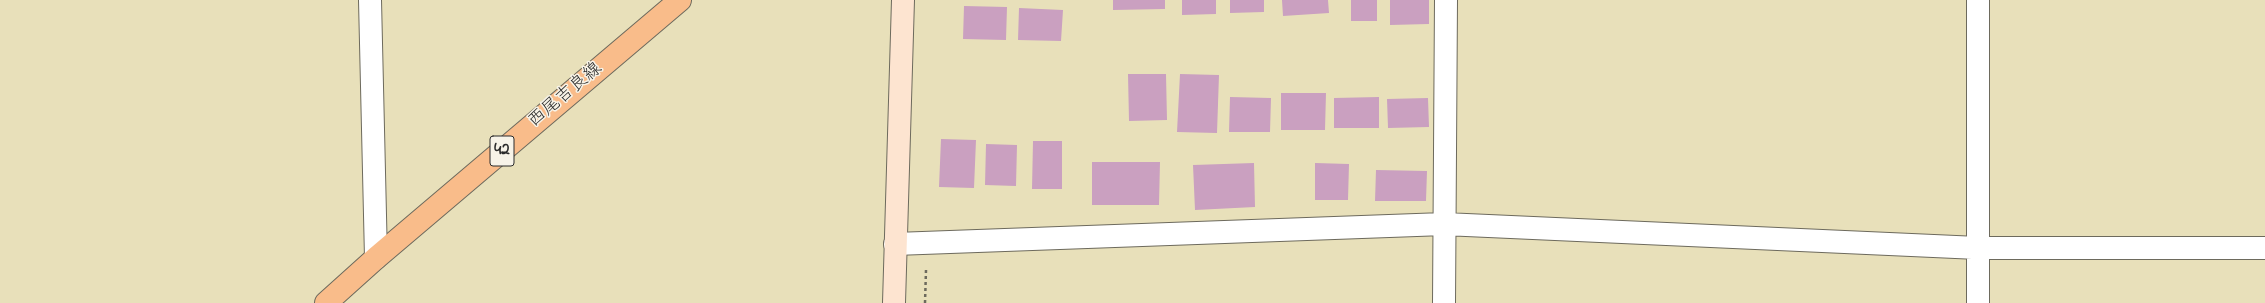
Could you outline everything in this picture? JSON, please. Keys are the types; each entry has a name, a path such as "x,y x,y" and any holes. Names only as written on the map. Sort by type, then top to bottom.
{"main road":[{"name":"西尾吉良線","path":"326,303 376,258 680,0"}],"street":[{"path":"370,0 376,258"},
{"path":"894,303 903,0"},
{"path":"1444,303 1446,0"},
{"path":"1978,0 1978,303"},
{"path":"895,244 1444,224 1978,248 2265,248"}],"building":[{"path":"1113,0 1165,0 1165,9 1113,10"},
{"path":"1182,0 1216,0 1216,14 1182,15"},
{"path":"1230,0 1264,0 1264,12 1230,13"},
{"path":"1282,0 1328,0 1329,13 1283,16"},
{"path":"1351,0 1377,0 1377,21 1351,21"},
{"path":"1390,0 1429,0 1429,24 1390,25"},
{"path":"964,6 1007,7 1006,40 963,39"},
{"path":"1019,8 1063,10 1061,41 1018,40"},
{"path":"1128,74 1166,74 1167,120 1129,121"},
{"path":"1180,74 1219,75 1217,133 1177,132"},
{"path":"1281,93 1326,93 1325,130 1281,130"},
{"path":"1230,97 1271,98 1270,132 1229,132"},
{"path":"1379,97 1379,128 1334,128 1334,98"},
{"path":"1428,98 1429,127 1388,128 1387,99"},
{"path":"941,139 976,140 974,188 939,187"},
{"path":"1033,141 1062,141 1062,189 1032,189"},
{"path":"986,144 1017,145 1016,186 985,185"},
{"path":"1092,162 1160,162 1159,205 1092,205"},
{"path":"1254,163 1255,207 1195,210 1193,165"},
{"path":"1315,163 1349,164 1348,200 1315,200"},
{"path":"1376,170 1427,171 1426,201 1375,201"}]}
